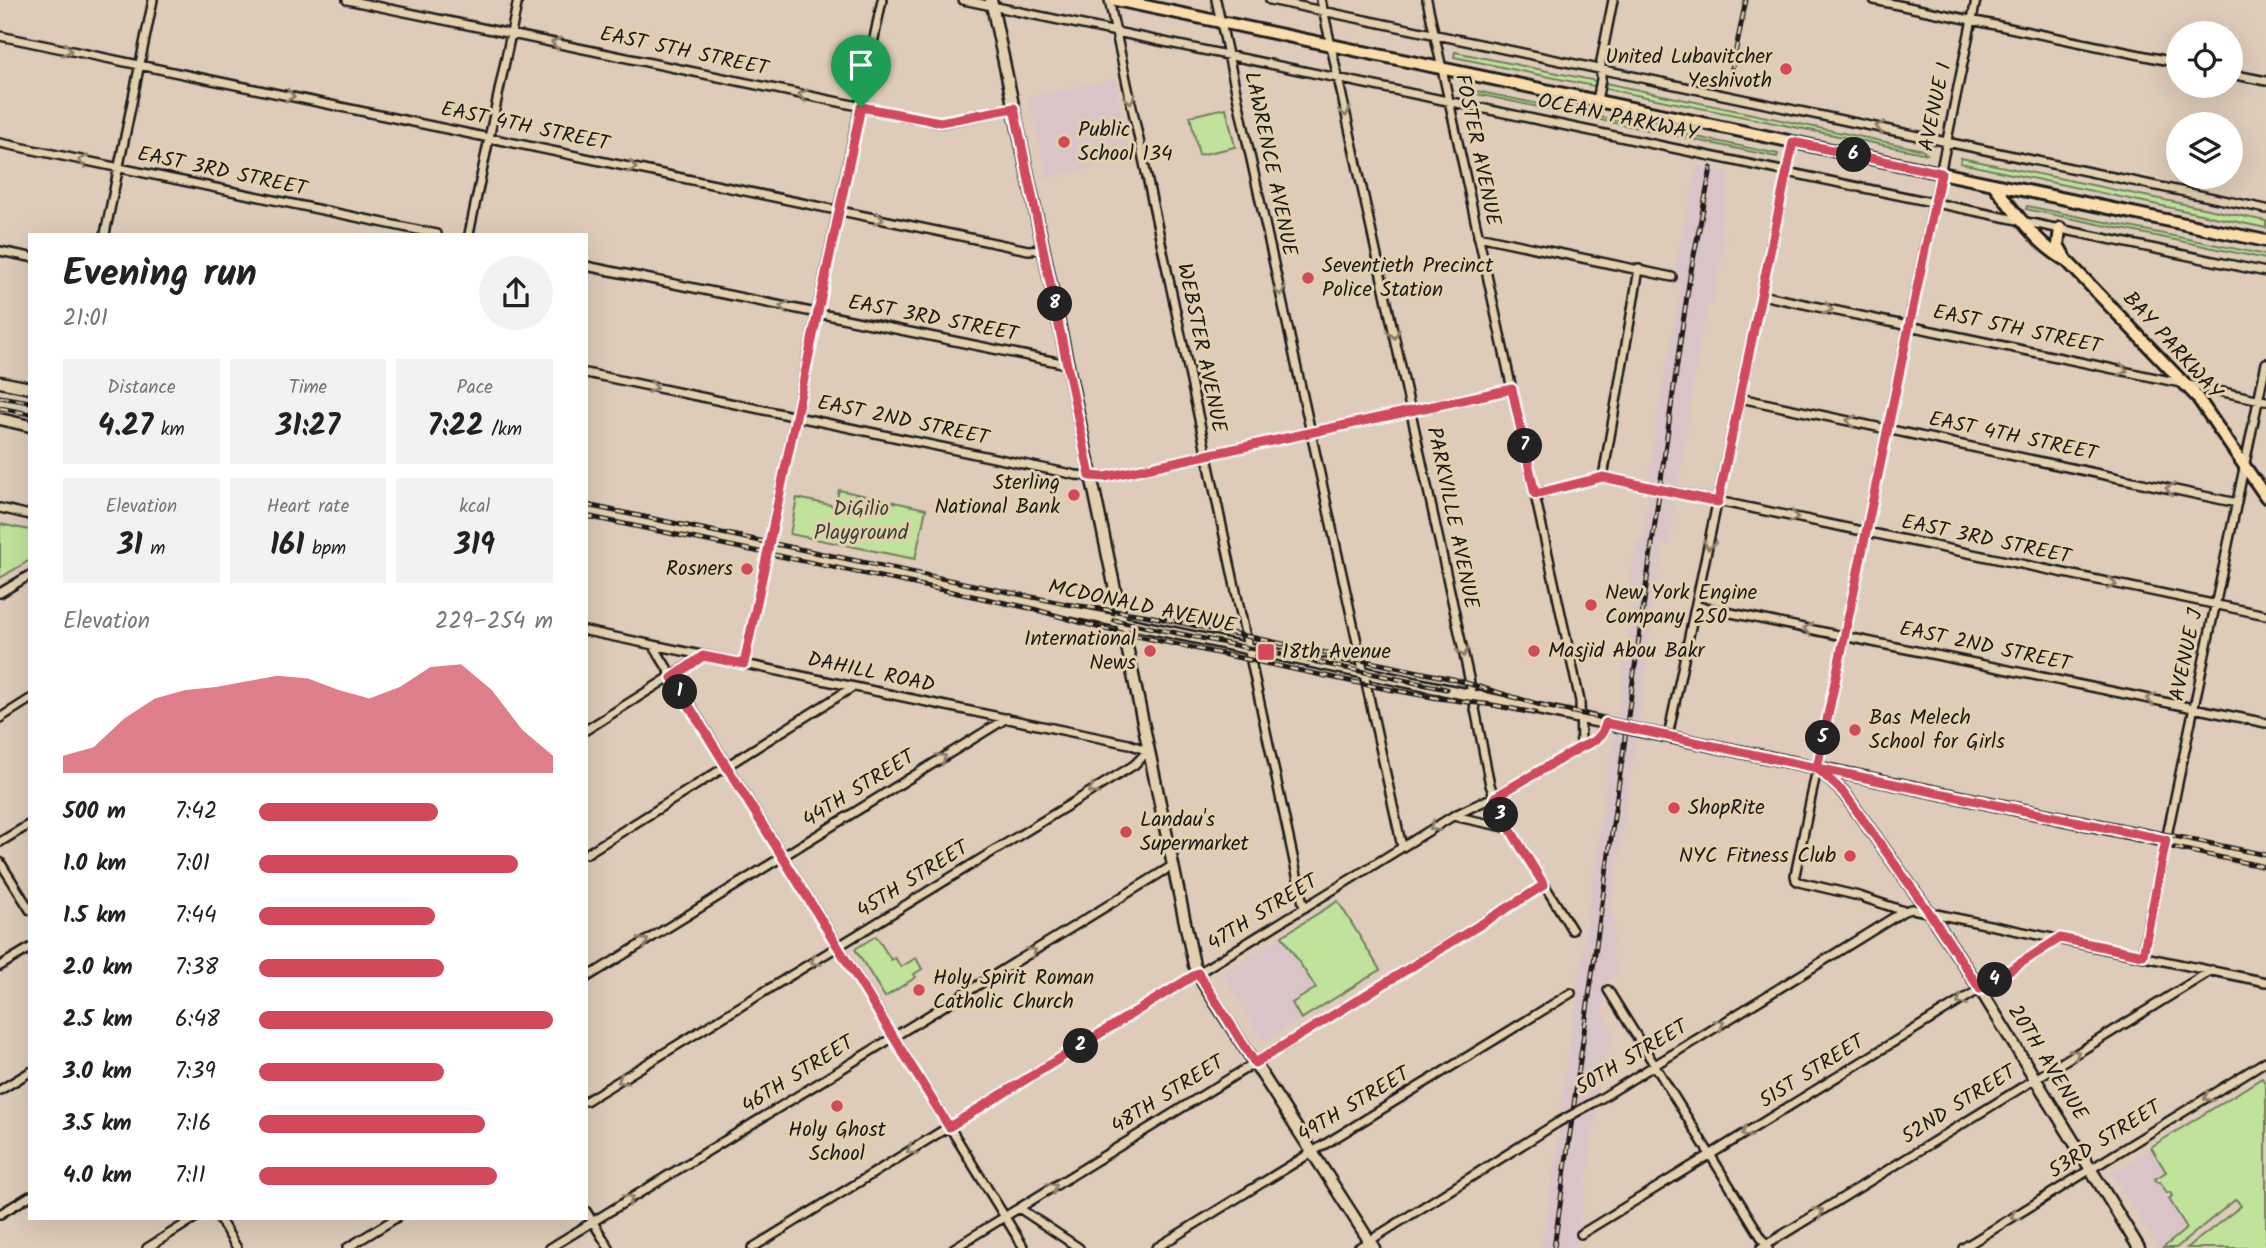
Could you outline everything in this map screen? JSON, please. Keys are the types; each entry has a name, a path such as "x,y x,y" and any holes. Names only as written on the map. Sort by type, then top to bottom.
{"main road":[{"name":"OCEAN PARKWAY","path":"1116,0 2266,241"},
{"name":"BAY PARKWAY","path":"1994,185 2021,220 2053,253 2067,261 2197,397 2266,497"},
{"path":"2060,228 2058,245 2067,261"}],"street":[{"path":"105,233 153,0"},
{"name":"EAST 5TH STREET","path":"347,0 940,122 1014,108"},
{"path":"469,233 519,0"},
{"path":"744,664 882,0"},
{"name":"OCEAN PARKWAY","path":"963,0 991,3 1229,57 2266,272"},
{"name":"WEBSTER AVENUE","path":"1109,0 1304,908"},
{"name":"LAWRENCE AVENUE","path":"1216,0 1402,847"},
{"name":"OCEAN PARKWAY","path":"1270,0 2266,209"},
{"name":"PARKVILLE AVENUE","path":"1321,0 1489,779 1501,814 1572,930"},
{"name":"FOSTER AVENUE","path":"1427,0 1580,701 1581,718"},
{"path":"1597,101 1601,61 1613,0"},
{"path":"1874,0 2166,60"},
{"name":"AVENUE I","path":"1904,911 1859,896 1799,882 1795,875 1976,0"},
{"path":"991,3 1192,958 1198,973 1372,1244"},
{"name":"EAST 4TH STREET","path":"0,36 1028,250 1043,248"},
{"path":"2243,76 2266,81"},
{"path":"1668,736 1793,142"},
{"name":"EAST 3RD STREET","path":"0,143 432,233"},
{"path":"1478,236 1672,276"},
{"path":"0,251 28,257"},
{"name":"EAST 3RD STREET","path":"588,265 1067,364"},
{"path":"1603,477 1639,269"},
{"name":"EAST 5TH STREET","path":"1761,295 2262,400"},
{"name":"AVENUE J","path":"2143,955 2244,465 2262,400 2266,363"},
{"name":"EAST 2ND STREET","path":"588,373 1076,475 1105,477 1512,389"},
{"path":"0,382 28,388"},
{"name":"EAST 4TH STREET","path":"1740,398 2237,503"},
{"path":"0,419 28,426"},
{"name":"EAST 3RD STREET","path":"1535,494 1603,477 2266,615"},
{"path":"0,508 28,514"},
{"name":"MCDONALD AVENUE","path":"588,510 2266,861"},
{"path":"0,593 28,576"},
{"name":"EAST 2ND STREET","path":"1697,606 2266,723"},
{"name":"DAHILL ROAD","path":"588,631 1129,744 1148,751"},
{"path":"653,645 1024,1248"},
{"path":"588,729 703,656"},
{"path":"588,853 853,687"},
{"path":"0,718 28,700"},
{"name":"44TH STREET","path":"588,977 1007,718"},
{"path":"1581,718 1581,747"},
{"name":"47TH STREET","path":"752,1248 1452,816 1495,797 1599,738 1610,724"},
{"name":"45TH STREET","path":"588,1100 1134,765 1148,751"},
{"name":"20TH AVENUE","path":"1817,768 1844,793 1929,912 1980,989 2139,1248"},
{"path":"1452,816 1509,828"},
{"path":"0,842 28,825"},
{"path":"0,862 28,907"},
{"name":"46TH STREET","path":"550,1248 1172,866"},
{"name":"48TH STREET","path":"954,1248 1544,885"},
{"path":"1904,911 1913,909 1929,912 2266,982"},
{"name":"50TH STREET","path":"1358,1248 1372,1244 1558,1123 1904,911"},
{"name":"51ST STREET","path":"1581,1234 2060,938"},
{"path":"0,966 28,949"},
{"name":"52ND STREET","path":"1765,1247 2212,970"},
{"path":"1608,990 1765,1247"},
{"name":"49TH STREET","path":"1156,1248 1571,993"},
{"name":"53RD STREET","path":"1963,1248 2266,1061"},
{"path":"0,1090 28,1073"},
{"path":"0,1214 28,1197"},
{"path":"1019,1208 1079,1248"},
{"path":"588,1214 609,1248"},
{"path":"147,1248 192,1220"},
{"path":"220,1220 237,1248"},
{"path":"347,1248 393,1220"}],"shaded area":[{"path":"1115,79 1131,160 1047,178 1029,98"},
{"path":"1697,165 1730,172 1719,234 1726,236 1713,304 1707,304 1695,370 1680,478 1673,502 1671,545 1662,544 1611,910 1615,924 1612,951 1617,974 1606,981 1602,1011 1614,1033 1598,1087 1580,1225 1574,1248 1541,1248 1559,1135 1612,741 1619,711 1630,613 1629,584 1637,540 1642,540 1661,391 1677,309 1680,286 1672,284"},
{"path":"1282,936 1316,988 1292,1005 1301,1019 1264,1042 1222,973"},
{"path":"2151,1147 2166,1172 2156,1178 2170,1192 2172,1196 2169,1199 2187,1228 2163,1248 2158,1248 2112,1173"}],"green space":[{"path":"1455,52 1596,81 1593,86 1454,57"},
{"path":"1605,83 1924,150 1924,153 1928,154 1606,89"},
{"path":"1462,88 1778,154 1777,157 1462,91"},
{"path":"1226,108 1235,147 1199,155 1190,116"},
{"path":"1961,158 2266,221 2266,228 1960,163"},
{"path":"2027,206 2266,255 2266,259 2026,209"},
{"name":"DiGilio Playground","path":"839,490 926,509 915,559 790,534 797,498 835,506"},
{"path":"0,524 28,530 28,561 0,578"},
{"path":"1338,901 1380,970 1301,1019 1292,1003 1316,988 1282,936"},
{"path":"876,936 891,960 895,958 901,967 916,958 922,969 914,974 916,977 885,997 855,949"},
{"path":"2262,1078 2266,1085 2266,1248 2187,1248 2241,1206 2236,1199 2176,1248 2163,1248 2187,1228 2169,1199 2172,1196 2170,1192 2167,1193 2155,1179 2166,1172 2151,1147"}],"railway":[{"path":"1729,83 1746,0"},
{"path":"1554,1248 1681,336 1711,168"},
{"path":"0,397 28,402"},
{"path":"0,408 28,414"},
{"path":"588,505 1066,604 1144,615 1453,679 1544,706 2266,855"},
{"path":"588,516 1030,608 1104,629 1382,688 1535,713"},
{"path":"1114,620 1446,689"},
{"path":"1737,756 2266,867"}],"place":[{"name":"United Lubavitcher Yeshivoth","path":"1786,69"},
{"name":"Public School 134","path":"1064,142"},
{"name":"Seventieth Precinct Police Station","path":"1308,278"},
{"name":"Sterling National Bank","path":"1074,495"},
{"name":"Rosners","path":"747,569"},
{"name":"New York Engine Company 250","path":"1591,605"},
{"name":"International News","path":"1150,651"},
{"name":"Masjid Abou Bakr","path":"1534,651"},
{"name":"18th Avenue","path":"1266,652"},
{"name":"Bas Melech School for Girls","path":"1855,730"},
{"name":"ShopRite","path":"1674,808"},
{"name":"Landau's Supermarket","path":"1126,832"},
{"name":"NYC Fitness Club","path":"1850,856"},
{"name":"Holy Spirit Roman Catholic Church","path":"919,990"},
{"name":"Holy Ghost School","path":"837,1106"}],"route":[{"path":"861,107 744,664 703,656 672,678 949,1127 1198,973 1255,1063 1530,894 1544,885 1501,814 1495,797 1592,743 1604,732 1606,723 1817,768 1844,793 1980,989 2060,938 2143,955 2166,840 1817,768 1941,173 1793,142 1718,502 1603,477 1535,494 1512,389 1105,477 1090,476 1014,108 940,122 861,107"}]}
